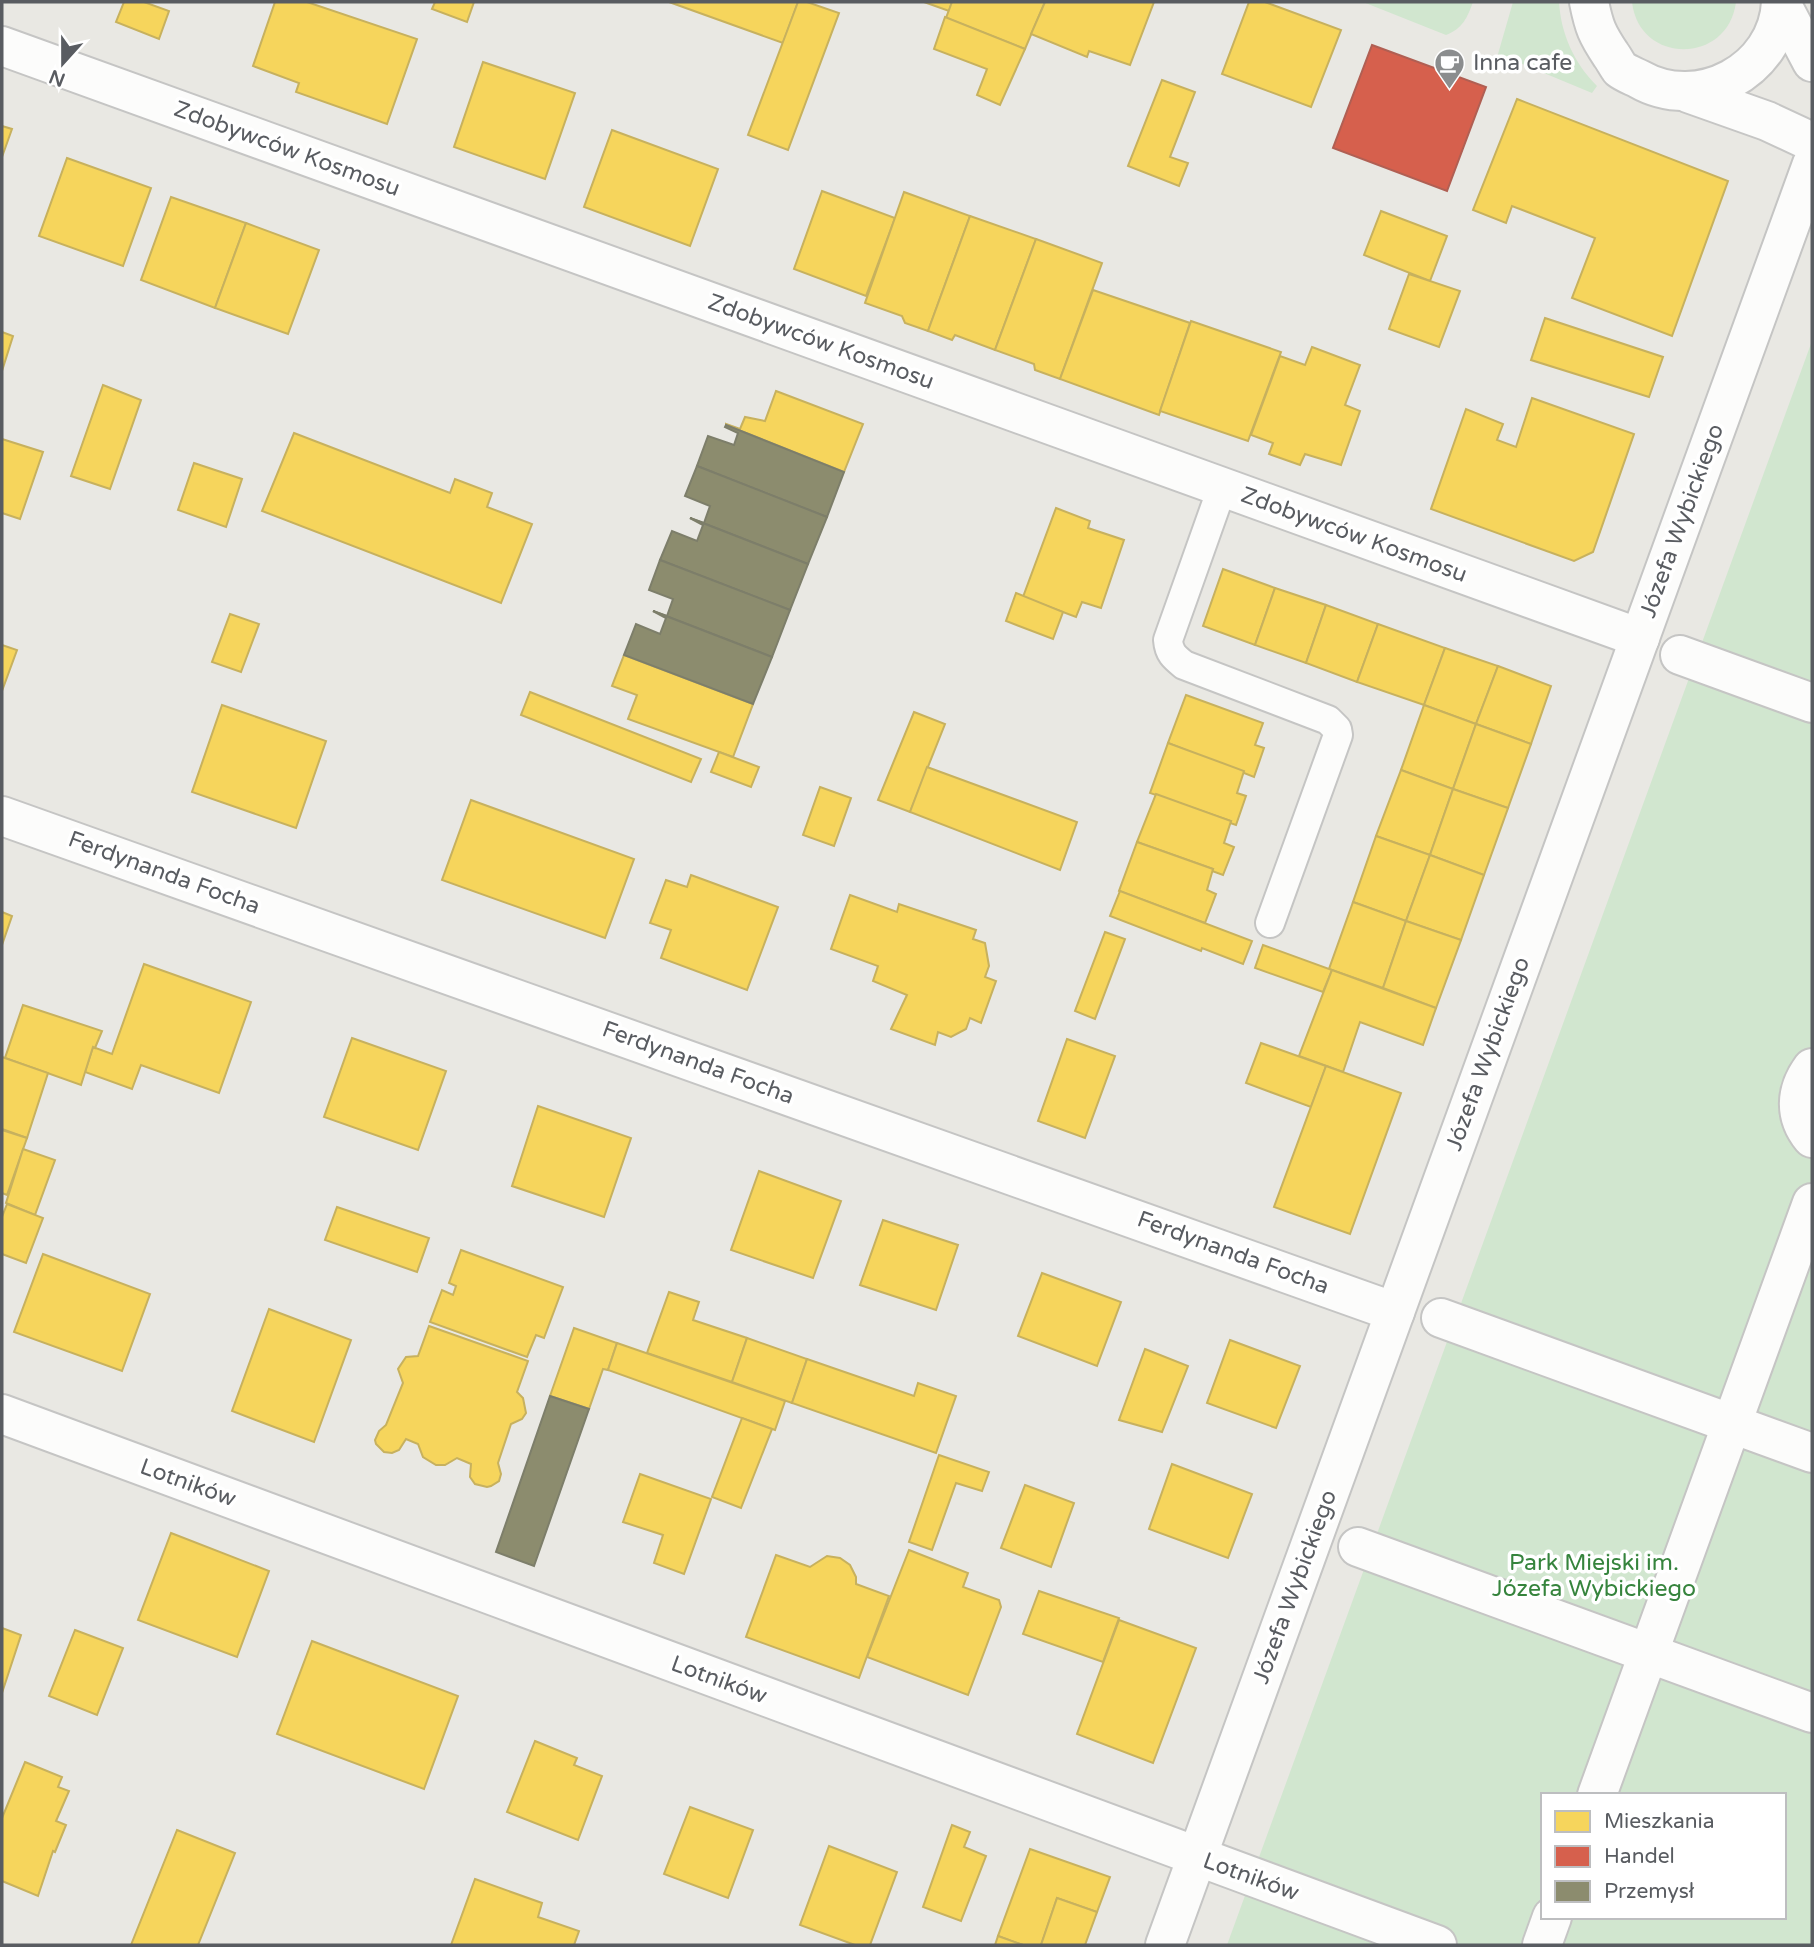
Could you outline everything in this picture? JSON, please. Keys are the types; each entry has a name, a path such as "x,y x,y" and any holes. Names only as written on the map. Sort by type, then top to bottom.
{"street":[{"path":"1589,2 1594,31 1620,69 1653,87 1689,93 1766,121 1812,142"},
{"path":"1689,93 1727,84 1756,62 1774,34 1782,4"},
{"path":"1782,4 1812,62"},
{"name":"Zdobywców Kosmosu","path":"2,46 1640,638"},
{"name":"Józefa Wybickiego","path":"1166,1945 1812,164"},
{"path":"1680,654 1812,703"},
{"name":"Ferdynanda Focha","path":"2,816 1395,1312"},
{"path":"1812,1068 1802,1083 1798,1100 1800,1116 1812,1138"},
{"path":"1598,1793 1812,1203"},
{"path":"1441,1318 1812,1453"},
{"name":"Lotników","path":"2,1414 1437,1945"},
{"path":"1358,1547 1812,1713"},
{"path":"1542,1945 1551,1919"}],"lane":[{"path":"1222,488 1168,640 1172,657 1184,665 1328,720 1337,729 1338,735 1270,923"}],"green space":[{"path":"1363,2 1473,2 1464,22 1446,35"},
{"path":"1513,2 1559,2 1570,47 1575,58 1597,86 1592,93 1498,54"},
{"path":"1632,2 1736,2 1730,23 1717,37 1701,46 1684,49 1666,46 1650,37 1638,23"},
{"name":"Park Miejski im. Józefa Wybickiego","path":"1812,341 1812,1945 1227,1945"}],"building: Mieszkania":[{"path":"124,2 144,2 169,11 159,39 116,22"},
{"path":"275,2 307,2 417,39 387,124 296,92 299,83 253,66"},
{"path":"435,2 474,2 467,22 432,9"},
{"path":"669,2 798,2 783,43"},
{"path":"798,2 807,2 839,13 788,150 748,135"},
{"path":"924,2 952,2 949,11"},
{"path":"952,2 1045,2 1025,49 946,18"},
{"path":"1045,2 1154,2 1130,65 1089,51 1087,57 1031,34"},
{"path":"1249,2 1265,2 1341,30 1311,107 1222,74"},
{"path":"945,17 1025,49 1000,105 977,95 987,69 934,49"},
{"path":"483,62 575,93 545,179 454,147"},
{"path":"1162,80 1195,92 1170,157 1188,163 1179,186 1128,166"},
{"path":"1517,99 1728,181 1672,336 1572,298 1595,238 1512,206 1506,223 1473,210"},
{"path":"2,126 12,129 2,157"},
{"path":"612,130 718,169 690,246 584,207"},
{"path":"67,158 151,188 123,266 39,236"},
{"path":"822,191 895,218 866,296 794,269"},
{"path":"904,192 970,216 928,331 905,323 902,316 865,303"},
{"path":"171,197 246,223 215,308 141,280"},
{"path":"1381,211 1447,236 1430,281 1364,255"},
{"path":"970,216 1036,239 995,350 955,335 952,340 928,331"},
{"path":"246,223 319,250 288,334 215,308"},
{"path":"1036,239 1102,263 1060,379 1035,370 1034,364 995,350"},
{"path":"1409,274 1460,291 1439,347 1389,329"},
{"path":"1093,290 1190,323 1159,415 1060,379"},
{"path":"1545,318 1663,357 1649,397 1531,360"},
{"path":"1191,321 1281,352 1248,441 1160,411"},
{"path":"2,332 13,336 2,371"},
{"path":"1312,347 1360,365 1345,405 1360,411 1341,465 1305,454 1300,465 1269,454 1273,443 1251,435 1280,356 1305,365"},
{"path":"103,385 141,400 110,489 71,476"},
{"path":"776,391 863,424 844,472 726,425 740,429 745,417 765,421"},
{"path":"1532,398 1634,434 1593,552 1574,561 1431,509 1466,409 1503,424 1497,440 1516,447"},
{"path":"294,433 450,493 455,479 492,493 487,507 532,524 501,603 262,511"},
{"path":"2,439 43,452 20,519 2,513"},
{"path":"194,463 242,479 226,527 178,510"},
{"path":"1056,508 1090,521 1088,528 1124,540 1101,608 1082,602 1076,617 1023,597"},
{"path":"1223,569 1275,588 1255,645 1203,626"},
{"path":"1275,588 1326,605 1306,663 1255,645"},
{"path":"1016,593 1063,612 1053,639 1006,621"},
{"path":"1326,605 1378,624 1357,682 1306,663"},
{"path":"230,614 259,624 241,672 212,662"},
{"path":"1378,624 1445,648 1424,705 1357,682"},
{"path":"2,645 17,650 2,691"},
{"path":"1445,648 1498,666 1476,724 1424,705"},
{"path":"624,655 753,704 733,757 628,719 637,695 612,686"},
{"path":"1498,666 1551,686 1531,744 1476,724"},
{"path":"530,692 701,759 691,782 521,715"},
{"path":"1186,695 1263,723 1255,745 1264,748 1254,777 1168,743"},
{"path":"222,705 326,741 296,828 192,792"},
{"path":"1424,705 1476,724 1453,789 1401,770"},
{"path":"914,712 945,724 910,812 878,800"},
{"path":"1476,724 1531,744 1508,808 1453,789"},
{"path":"1168,743 1244,771 1237,793 1246,796 1236,825 1150,793"},
{"path":"719,752 759,767 751,787 711,772"},
{"path":"927,767 1077,822 1060,870 910,812"},
{"path":"1401,770 1453,789 1430,855 1376,836"},
{"path":"820,787 851,798 834,846 803,835"},
{"path":"1453,789 1508,808 1484,875 1430,855"},
{"path":"1156,794 1231,821 1224,843 1234,847 1223,875 1137,842"},
{"path":"471,800 634,859 605,938 442,880"},
{"path":"1376,836 1430,855 1406,921 1353,902"},
{"path":"1137,842 1213,869 1207,890 1216,894 1205,923 1119,891"},
{"path":"1430,855 1484,875 1461,940 1406,921"},
{"path":"691,875 778,907 747,990 661,958 671,930 650,923 666,880 687,887"},
{"path":"1120,891 1252,941 1243,964 1110,916"},
{"path":"850,895 897,912 899,904 976,930 973,939 985,943 989,966 985,977 996,981 981,1023 970,1018 966,1029 951,1037 938,1032 935,1045 891,1029 907,995 873,981 878,966 831,949"},
{"path":"1353,902 1406,921 1383,988 1329,969"},
{"path":"2,912 12,916 2,945"},
{"path":"1406,921 1461,940 1436,1008 1383,988"},
{"path":"1105,932 1125,939 1095,1019 1075,1011"},
{"path":"1263,945 1332,970 1323,992 1255,968"},
{"path":"144,964 251,1002 219,1093 141,1065 132,1089 85,1072 93,1047 112,1054"},
{"path":"1332,970 1436,1008 1423,1045 1360,1022 1343,1072 1299,1056"},
{"path":"23,1005 102,1031 95,1048 93,1047 81,1085 5,1058"},
{"path":"352,1038 446,1071 418,1150 324,1117"},
{"path":"1067,1039 1115,1056 1085,1138 1038,1121"},
{"path":"1261,1043 1326,1066 1311,1107 1246,1083"},
{"path":"2,1057 48,1073 27,1138 2,1129"},
{"path":"1326,1066 1401,1093 1350,1234 1274,1207"},
{"path":"538,1106 631,1138 604,1217 512,1186"},
{"path":"2,1130 27,1138 7,1195 2,1193"},
{"path":"23,1149 55,1160 35,1215 6,1203"},
{"path":"759,1171 841,1201 813,1278 731,1250"},
{"path":"7,1204 43,1218 26,1263 2,1254 2,1217"},
{"path":"337,1207 429,1238 417,1272 325,1240"},
{"path":"883,1220 958,1245 936,1310 860,1285"},
{"path":"461,1250 563,1287 544,1338 536,1335 527,1357 430,1322 442,1290 453,1295 456,1286 449,1283"},
{"path":"43,1254 150,1294 122,1371 14,1332"},
{"path":"1042,1273 1121,1302 1097,1366 1018,1336"},
{"path":"669,1292 699,1302 693,1320 747,1338 732,1382 647,1353"},
{"path":"269,1309 351,1340 314,1442 232,1411"},
{"path":"429,1326 528,1361 517,1392 523,1398 526,1413 522,1419 511,1424 498,1463 501,1474 499,1481 491,1486 475,1484 470,1477 471,1464 457,1458 445,1465 436,1465 423,1457 418,1444 406,1439 399,1450 392,1453 384,1452 376,1444 375,1440 386,1425 403,1383 398,1369 406,1357 418,1356"},
{"path":"574,1328 617,1343 608,1370 603,1369 589,1409 550,1396"},
{"path":"747,1338 807,1359 792,1403 732,1382"},
{"path":"1230,1340 1300,1366 1276,1428 1207,1403"},
{"path":"617,1343 785,1401 775,1430 608,1370"},
{"path":"1145,1349 1188,1366 1162,1432 1119,1420"},
{"path":"807,1359 914,1396 918,1383 956,1396 936,1453 792,1403"},
{"path":"742,1418 772,1429 741,1508 712,1497"},
{"path":"939,1455 989,1472 982,1491 956,1483 932,1550 909,1542"},
{"path":"1172,1464 1252,1494 1228,1558 1149,1529"},
{"path":"640,1474 711,1499 684,1574 654,1563 663,1535 623,1522"},
{"path":"1025,1485 1074,1503 1051,1567 1001,1548"},
{"path":"171,1533 269,1571 237,1657 138,1620"},
{"path":"909,1550 968,1573 963,1587 999,1600 1001,1607 968,1695 867,1657"},
{"path":"776,1555 810,1567 827,1556 840,1558 850,1565 856,1577 856,1584 889,1596 859,1678 746,1637"},
{"path":"1039,1591 1119,1618 1103,1662 1023,1634"},
{"path":"1119,1620 1196,1648 1153,1763 1077,1734"},
{"path":"2,1628 21,1635 2,1693"},
{"path":"75,1630 123,1648 97,1715 49,1696"},
{"path":"312,1641 458,1696 424,1789 277,1734"},
{"path":"535,1741 577,1758 574,1765 602,1776 578,1840 507,1812"},
{"path":"25,1762 62,1777 58,1787 69,1791 56,1821 66,1825 55,1852 53,1851 38,1896 2,1881 2,1818"},
{"path":"690,1807 753,1830 728,1898 664,1874"},
{"path":"952,1825 970,1832 964,1847 986,1856 961,1921 923,1907"},
{"path":"177,1830 235,1853 198,1945 131,1945"},
{"path":"829,1846 897,1872 870,1945 855,1945 800,1925"},
{"path":"1030,1849 1110,1877 1097,1912 1057,1898 1041,1945 1023,1945 998,1936"},
{"path":"475,1879 542,1903 538,1917 579,1931 574,1945 451,1945"},
{"path":"1057,1898 1097,1912 1085,1945 1041,1945"},
{"path":"998,1936 1023,1945 995,1945"}],"building: Handel":[{"path":"1372,45 1486,87 1447,191 1333,148"}],"building: Przemysł":[{"path":"726,425 844,472 827,517 697,466 708,436 734,445 738,433 725,427"},
{"path":"697,466 827,517 808,564 690,518 704,523 710,506 685,496"},
{"path":"690,518 808,564 790,610 660,560 672,531 697,541 703,525"},
{"path":"660,560 790,610 772,657 653,611 667,616 673,599 649,590"},
{"path":"653,611 772,657 753,704 624,655 636,624 660,634 666,618"},
{"path":"550,1396 589,1409 534,1566 496,1552"}],"place":[{"name":"Inna cafe","path":"1450,90"}]}
